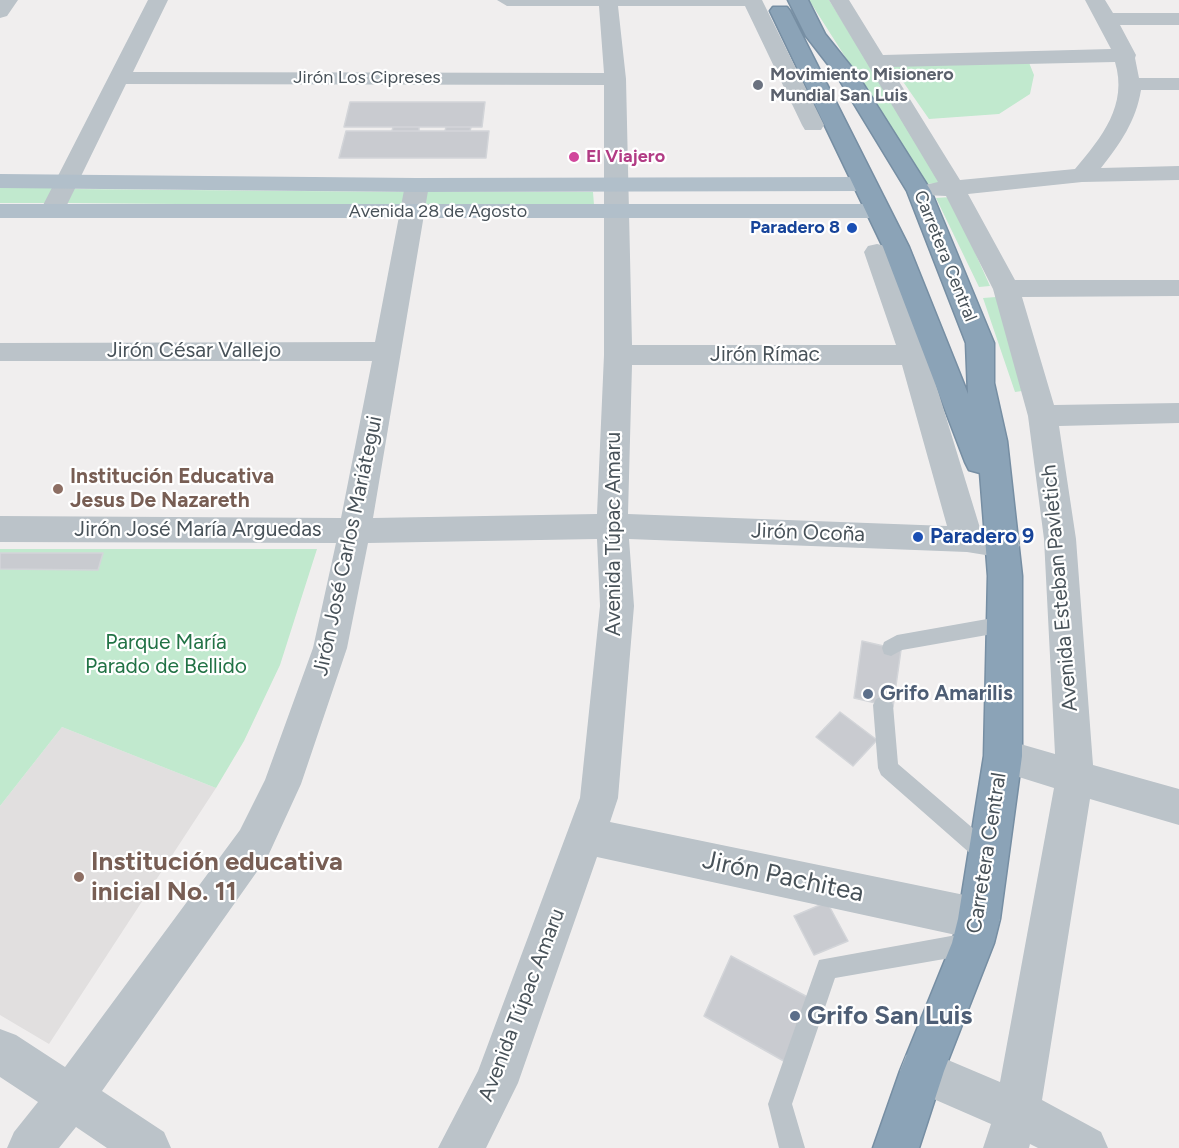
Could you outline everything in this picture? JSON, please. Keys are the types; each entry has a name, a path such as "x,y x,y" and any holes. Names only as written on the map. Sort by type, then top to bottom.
{"highway":[{"name":"Carretera Central","path":"774,0 865,184 883,202 896,247 975,447 1004,545"},
{"name":"Carretera Central","path":"798,0 816,36 846,74 919,191 980,343 980,383 992,441 1004,545 1003,756 976,931 922,1071 896,1148"},
{"path":"816,36 816,59 883,202 980,383"}],"main road":[{"name":"Avenida 28 de Agosto","path":"0,181 67,182 415,199"},
{"name":"Avenida 28 de Agosto","path":"618,199 865,184"},
{"name":"Avenida 28 de Agosto","path":"0,211 415,199 883,202"}],"street":[{"path":"0,12 8,0"},
{"path":"52,211 158,0"},
{"path":"507,0 750,0 813,125"},
{"name":"Avenida Esteban Pavletich","path":"839,0 954,189 1006,289 1043,416 1060,539 1075,775 1012,1130"},
{"path":"1082,175 1121,126 1131,84 1126,55 1095,0"},
{"name":"Avenida Túpac Amaru","path":"460,1148 496,1083 587,836 598,798 617,606 612,526 618,355 618,199 615,79 608,1"},
{"path":"1107,19 1179,18"},
{"path":"877,61 1126,55"},
{"name":"Jirón Los Cipreses","path":"118,78 615,79"},
{"path":"1131,84 1179,84"},
{"path":"919,191 1082,175 1179,173"},
{"name":"Jirón José Carlos Mariátegui","path":"30,1148 70,1098 254,843 282,784 330,648 354,531 415,199"},
{"path":"877,252 913,355 967,539"},
{"path":"1006,289 1179,288"},
{"name":"Jirón César Vallejo","path":"0,352 388,351"},
{"name":"Jirón Rímac","path":"618,355 913,355"},
{"path":"1043,416 1179,412"},
{"name":"Jirón Ocoña","path":"612,526 967,539 1004,545"},
{"name":"Jirón José María Arguedas","path":"0,529 354,531 612,526"},
{"path":"1003,756 1179,807"},
{"name":"Jirón Pachitea","path":"587,836 976,931"},
{"path":"0,1051 148,1148"},
{"path":"922,1071 1012,1130 1085,1148"}],"lane":[{"path":"891,648 897,643 1004,624"},
{"path":"883,705 888,768 988,855"},
{"path":"792,1148 780,1104 827,968 976,931"}],"shaded area":[{"name":"Institución educativa inicial No. 11","path":"62,727 216,788 49,1044 0,1015 0,806"}],"green space":[{"path":"809,0 829,0 943,183 926,184"},
{"path":"1028,60 1034,75 1030,94 999,114 929,119 890,63"},
{"path":"0,188 53,188 46,203 0,203"},
{"path":"74,189 408,192 405,206 67,203"},
{"path":"425,192 593,192 594,205 423,205"},
{"path":"950,197 990,286 979,287 936,198"},
{"path":"996,297 1022,391 1015,392 983,298"},
{"name":"Parque María Parado de Bellido","path":"0,549 317,549 280,665 244,741 216,788 62,727 0,806"}],"building":[{"path":"350,102 485,102 482,127 344,127"},
{"path":"393,127 419,127 419,131 392,131"},
{"path":"446,127 471,127 470,131 445,131"},
{"path":"346,131 489,131 486,158 339,158"},
{"path":"0,553 103,553 98,570 0,569"},
{"path":"862,641 901,650 893,707 854,698"},
{"path":"840,712 877,740 853,766 816,737"},
{"path":"827,902 848,941 814,955 794,916"},
{"path":"731,956 815,1001 789,1064 704,1016"}],"place":[{"name":"Movimiento Misionero Mundial San Luis","path":"758,85"},
{"name":"El Viajero","path":"574,157"},
{"name":"Paradero 8","path":"852,228"},
{"name":"Institución Educativa Jesus De Nazareth","path":"58,489"},
{"name":"Paradero 9","path":"918,537"},
{"name":"Grifo Amarilis","path":"868,694"},
{"name":"Institución educativa inicial No. 11","path":"79,877"},
{"name":"Grifo San Luis","path":"795,1016"}]}
